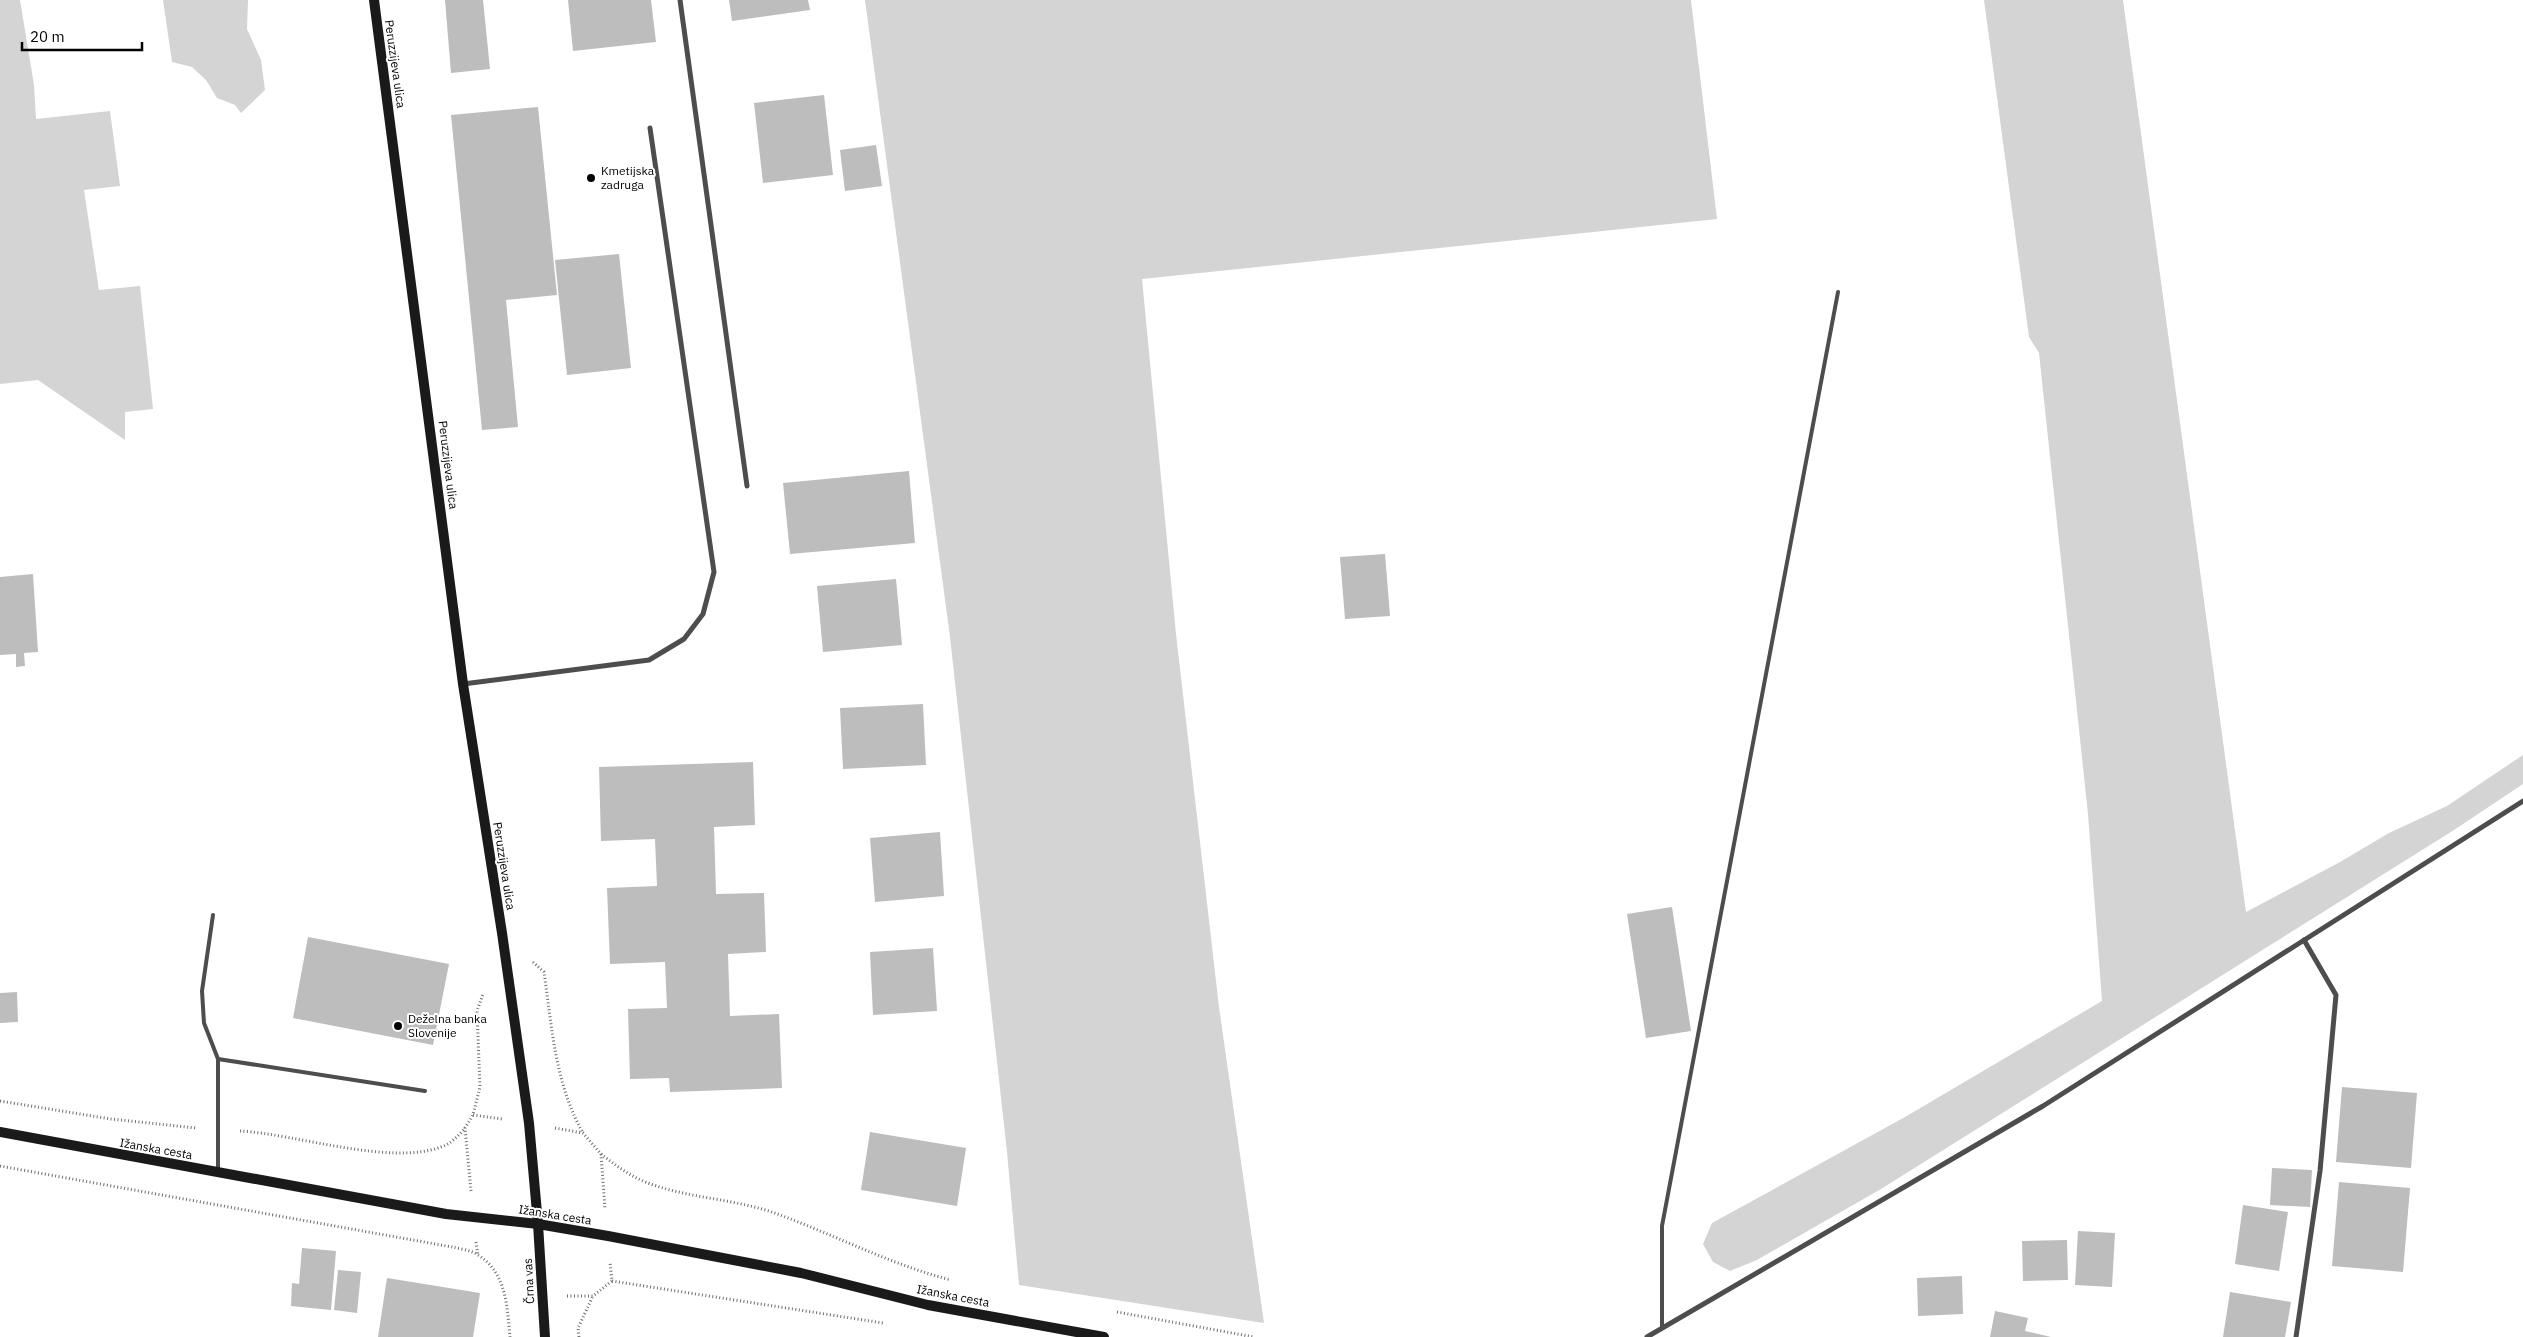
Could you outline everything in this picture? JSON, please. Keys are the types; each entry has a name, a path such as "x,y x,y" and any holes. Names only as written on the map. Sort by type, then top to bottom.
{"street":[{"name":"Peruzzijeva ulica","path":"374,0 463,684 502,933 529,1123 538,1224"},
{"path":"680,0 747,486"},
{"path":"463,684 649,660 684,639 702,614 714,572 650,128"},
{"path":"1647,1337 2043,1106 2523,801"},
{"path":"2296,1337 2320,1171 2336,995 2304,940"},
{"name":"Ižanska cesta","path":"0,1132 446,1214 538,1224 793,1271 928,1305 1104,1337"},
{"name":"Črna vas","path":"538,1224 545,1337"}],"lane":[{"path":"1662,1327 1662,1226 1838,292"},
{"path":"213,915 203,999 204,1024 218,1059 218,1172"},
{"path":"218,1059 425,1091"}],"path":[{"path":"502,933 544,972 560,1077 572,1114 583,1133"},
{"path":"468,1148 465,1128 473,1115 480,1087 477,1011 486,985"},
{"path":"473,1115 489,1117"},
{"path":"564,1130 583,1133"},
{"name":"Ižanska cesta","path":"583,1133 601,1154 626,1172 650,1183 779,1215 845,1243 935,1276 954,1281"},
{"path":"601,1154 602,1179"},
{"path":"0,1166 452,1246 478,1255 476,1244"},
{"name":"Črna vas","path":"478,1255 493,1269 506,1291 510,1337"},
{"path":"611,1270 612,1281"},
{"path":"579,1337 578,1328 593,1296 612,1281 886,1324"},
{"path":"580,1297 593,1296"},
{"path":"1108,1311 1254,1337"}],"shaded area":[{"path":"0,0 20,0 34,85 36,119 110,111 120,186 84,190 99,290 140,286 153,409 125,412 125,440 38,380 0,384"},
{"path":"163,0 248,0 247,29 261,60 265,90 241,113 235,105 217,98 206,80 192,67 172,62"},
{"path":"865,0 1691,0 1717,219 1142,279 1176,634 1219,1007 1264,1323 1019,1285 1007,1152 950,637"},
{"path":"1984,0 2123,0 2246,912 2340,862 2389,833 2447,806 2523,755 2523,784 2454,830 1881,1189 1757,1260 1730,1271 1713,1262 1703,1244 1712,1223 1905,1117 2102,1001 2088,814 2039,353 2029,337"}],"building":[{"path":"445,0 483,0 490,69 451,73"},
{"path":"568,0 651,0 656,42 573,51"},
{"path":"729,0 808,0 810,10 732,21"},
{"path":"824,95 833,175 763,183 754,103"},
{"path":"538,107 557,295 506,300 518,427 482,430 451,115"},
{"path":"876,145 882,186 845,191 840,150"},
{"path":"619,254 631,368 567,375 555,260"},
{"path":"909,471 915,543 790,554 783,483"},
{"path":"1385,554 1390,616 1345,619 1340,557"},
{"path":"33,574 38,652 24,653 25,666 16,667 16,654 0,655 0,577"},
{"path":"896,579 902,645 823,652 817,586"},
{"path":"923,704 926,765 843,769 840,708"},
{"path":"753,762 755,825 714,827 716,894 764,893 766,952 728,954 730,1016 779,1014 782,1088 670,1092 669,1078 630,1079 628,1009 667,1008 665,962 610,964 607,888 657,886 655,839 601,841 599,767"},
{"path":"940,832 944,896 875,902 870,838"},
{"path":"1672,907 1691,1031 1646,1038 1627,914"},
{"path":"308,937 449,964 433,1045 293,1018"},
{"path":"933,948 937,1011 873,1015 870,952"},
{"path":"17,992 18,1022 0,1023 0,993"},
{"path":"2342,1087 2417,1093 2411,1168 2336,1162"},
{"path":"870,1132 966,1148 957,1206 861,1190"},
{"path":"2272,1168 2312,1170 2310,1207 2270,1205"},
{"path":"2339,1182 2410,1188 2403,1272 2332,1266"},
{"path":"2243,1205 2288,1212 2279,1271 2235,1264"},
{"path":"2078,1231 2115,1233 2112,1287 2075,1285"},
{"path":"2067,1240 2068,1280 2023,1281 2022,1241"},
{"path":"302,1248 336,1251 331,1310 291,1306 292,1283 299,1284"},
{"path":"338,1270 361,1272 357,1313 334,1310"},
{"path":"1962,1276 1963,1314 1918,1316 1917,1278"},
{"path":"387,1278 480,1293 473,1337 378,1337"},
{"path":"2230,1292 2291,1302 2285,1337 2223,1337"},
{"path":"1995,1311 2028,1318 2025,1331 2051,1337 1990,1337"}],"place":[{"name":"Kmetijska zadruga","path":"591,178"},
{"name":"Deželna banka Slovenije","path":"398,1026"}]}
